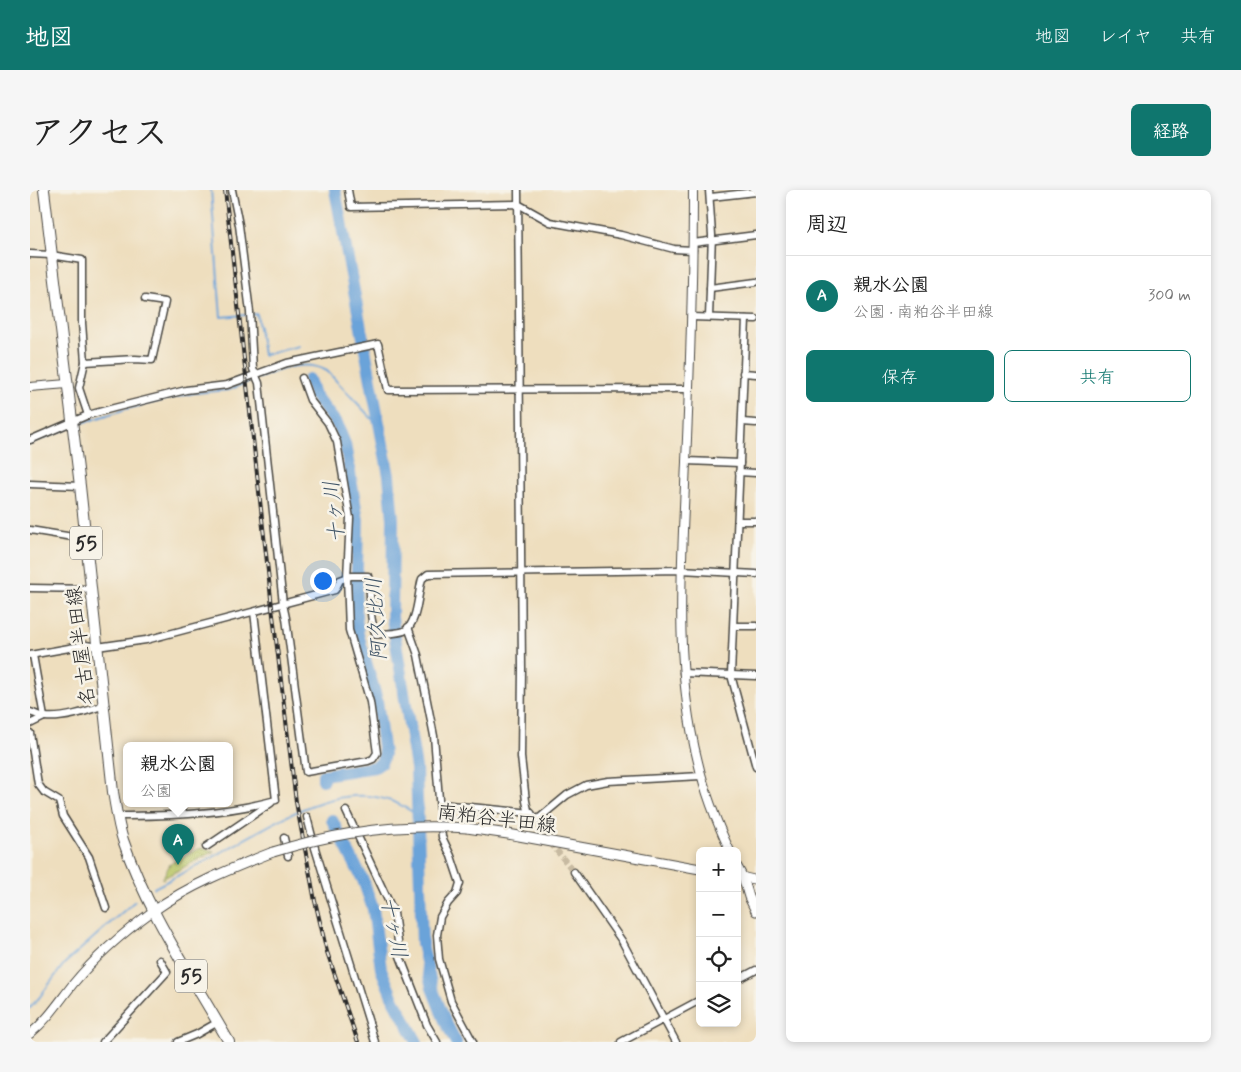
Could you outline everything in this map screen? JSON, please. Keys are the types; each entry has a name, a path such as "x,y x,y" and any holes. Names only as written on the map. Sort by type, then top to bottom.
{"main road":[{"name":"名古屋半田線","path":"44,190 117,816 123,841 145,894 229,1042"},
{"name":"南粕谷半田線","path":"154,911 178,895 216,876 273,852 327,836 379,828 425,826 467,828 696,868"},
{"path":"741,878 756,894"},
{"path":"741,879 756,911"}],"street":[{"path":"232,190 239,225 250,312 253,369 259,383 283,604 306,772 368,761 374,759 377,753 370,702 349,630 350,518 348,500 336,442 328,423 310,400 302,378"},
{"path":"348,190 351,208 518,204 550,222 621,235 674,250 756,235"},
{"path":"518,190 521,757 528,810 537,820 567,795 586,785 608,781 702,776"},
{"path":"693,190 689,389 681,570 681,639 683,672 692,732 702,776 729,847"},
{"path":"709,317 712,242 710,194 756,192"},
{"path":"30,254 82,260 82,322 85,362 79,388 88,416"},
{"path":"710,288 756,282"},
{"path":"85,362 135,359 152,360 165,302 145,298"},
{"path":"691,317 756,319"},
{"path":"746,319 731,675 756,768"},
{"path":"30,440 88,416 186,390 227,385 287,364 376,344 378,344 388,390 689,389"},
{"path":"743,373 756,374"},
{"path":"31,384 67,384"},
{"path":"742,422 756,423"},
{"path":"686,461 740,463"},
{"path":"739,472 756,473"},
{"path":"30,484 80,486"},
{"path":"738,521 756,522"},
{"path":"30,530 85,539"},
{"path":"44,717 32,655 86,645 97,647 146,640 335,590 340,580 349,577 368,576 373,628 376,635 406,629 417,609 422,579 428,574 681,570 756,574"},
{"path":"30,588 90,589"},
{"path":"254,612 276,800"},
{"path":"734,626 756,626"},
{"path":"406,629 418,655 434,736 442,837 460,883 457,893 448,903 440,917 437,935 439,959 451,1001 473,1042"},
{"path":"683,672 756,676"},
{"path":"30,724 44,717 77,713 105,705"},
{"path":"30,712 44,717"},
{"path":"30,733 38,784 44,792 58,802 63,816 89,857 106,908"},
{"path":"117,816 171,816 256,805 276,800"},
{"path":"206,847 276,800"},
{"path":"440,804 531,813"},
{"path":"346,811 394,913 400,956 427,1025 437,1042"},
{"path":"308,816 315,848 375,1042"},
{"path":"284,838 288,856"},
{"path":"574,872 622,942 676,1042"},
{"path":"741,877 756,880"},
{"path":"30,1034 45,1022 74,982 113,943 154,911"},
{"path":"103,1042 167,972 160,960"},
{"path":"741,978 756,970"},
{"path":"621,1042 696,1002"},
{"path":"178,1042 218,1022"},
{"path":"196,1034 201,1042"}],"green space":[{"path":"200,848 214,851 162,879 170,864"}],"waterway":[{"path":"211,190 221,317 257,314 263,355 299,346"},
{"name":"阿久比川","path":"335,190 389,476 393,519 392,618 416,768 422,944 432,988 445,1021 456,1042"},
{"path":"259,378 293,367 319,367 327,371 374,421 380,423"},
{"path":"76,425 126,409 194,393 229,390 255,379"},
{"name":"十ヶ川","path":"309,379 314,395 337,424 345,444 358,520 356,616 358,634 377,700 384,755 381,763 375,767 323,775 323,780"},
{"path":"30,443 69,428"},
{"path":"30,717 34,718"},
{"path":"154,888 281,819 326,801 350,796 373,796 396,803 418,816"},
{"name":"十ヶ川","path":"332,820 363,880 373,909 381,969 392,996 417,1042"},
{"path":"30,1008 64,964 135,901"}],"tunnel":[{"path":"537,820 545,836 574,872"}],"railway":[{"path":"225,190 296,802 327,952 358,1042"}],"place":[{"name":"親水公園","path":"178,865"}]}
